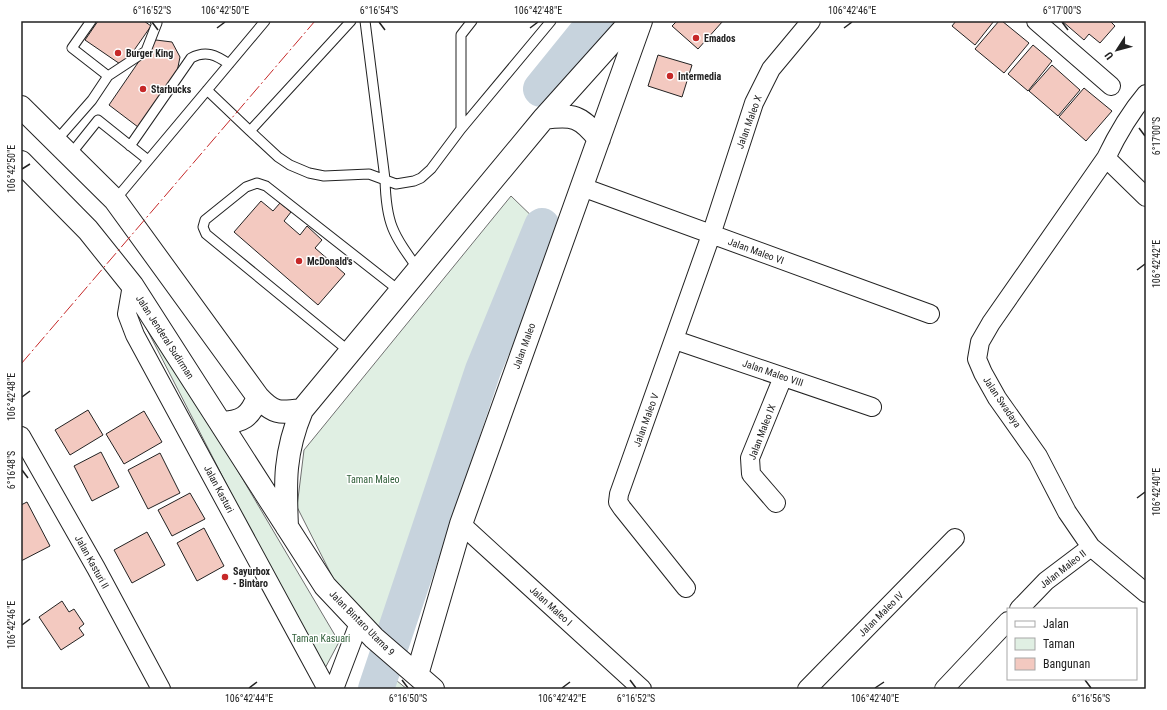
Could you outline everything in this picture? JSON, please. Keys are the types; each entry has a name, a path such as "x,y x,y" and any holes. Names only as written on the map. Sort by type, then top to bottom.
{"street":[{"path":"287,528 285,487 287,458 292,434 302,410 544,118 631,21"},
{"name":"Jalan Maleo","path":"412,671 461,524 641,21"},
{"name":"Jalan Maleo X","path":"711,235 754,103 771,69 810,21"},
{"path":"1036,21 1111,86"},
{"name":"Jalan Swadaya","path":"1146,94 1133,109 1106,158 991,323 980,342 977,359 997,398 1038,456 1067,512 1091,547 1146,593"},
{"path":"21,107 115,200 258,397 271,410 283,413 302,410"},
{"path":"544,118 563,115 576,117 588,125 599,139"},
{"path":"1106,158 1146,197"},
{"name":"Jalan Jenderal Sudirman","path":"21,162 88,230 132,285 287,528"},
{"name":"Jalan Maleo VI","path":"582,188 930,314"},
{"name":"Jalan Maleo V","path":"686,588 618,502 619,494 675,340 711,235"},
{"name":"Jalan Kasturi","path":"132,285 127,314 136,334 328,689"},
{"name":"Jalan Maleo VIII","path":"675,340 872,407"},
{"name":"Jalan Maleo IX","path":"776,503 751,474 749,466 750,458 783,377"},
{"path":"221,423 235,422 247,416 254,408 258,397"},
{"name":"Jalan Kasturi II","path":"21,436 96,568 161,689"},
{"name":"Jalan Maleo I","path":"461,524 642,689"},
{"name":"Jalan Bintaro Utama 9","path":"287,528 325,586 367,631 433,689"},
{"name":"Jalan Maleo IV","path":"807,689 956,538"},
{"name":"Jalan Maleo II","path":"1020,608 1046,581 1091,547"},
{"path":"944,689 1007,622"},
{"path":"334,689 367,631"}],"lane":[{"path":"91,21 72,48 108,76"},
{"path":"63,148 108,76 146,51 157,22 155,21"},
{"path":"115,200 265,21"},
{"path":"250,131 351,21"},
{"path":"365,21 384,179 385,205 395,236 419,270"},
{"path":"207,90 278,157 290,165 309,173 324,176 361,173 396,184 409,183 421,178 432,169 461,129 551,21"},
{"path":"461,129 461,35 467,23"},
{"path":"130,146 191,58 206,53 218,56 229,64"},
{"path":"63,148 98,120 148,160"},
{"path":"350,352 206,234 203,227 205,220 246,187 257,183 266,186 401,292"}],"green space":[{"name":"Taman Maleo","path":"511,196 542,226 409,590 394,642 366,615 333,578 297,507 304,450"},
{"name":"Taman Kasuari","path":"136,308 203,412 339,642 323,672"},
{"path":"381,668 407,689 374,689"}],"building":[{"name":"Burger King","path":"98,21 144,21 151,26 123,66 85,40"},
{"name":"Emados","path":"677,21 723,21 698,49 672,26"},
{"path":"956,21 994,21 975,45 952,26"},
{"path":"999,21 1002,21 1029,43 1004,73 975,49"},
{"path":"1062,21 1110,21 1115,26 1100,43 1089,34 1084,40"},
{"name":"Starbucks","path":"156,40 172,42 180,57 177,72 138,127 109,105 146,51"},
{"path":"1033,45 1052,61 1028,91 1008,74"},
{"name":"Intermedia","path":"658,55 692,65 682,97 648,86"},
{"path":"1052,65 1080,90 1058,116 1029,91"},
{"path":"1084,88 1112,111 1086,141 1059,117"},
{"name":"McDonald's","path":"261,201 273,211 280,203 291,212 284,221 300,235 307,226 322,240 315,248 345,274 318,305 234,232"},
{"path":"88,410 103,435 70,455 55,430"},
{"path":"144,411 162,442 124,464 106,434"},
{"path":"101,452 119,487 92,501 74,466"},
{"path":"160,453 180,493 148,509 128,470"},
{"path":"190,493 205,519 172,536 158,510"},
{"path":"27,502 50,546 21,561 21,505"},
{"path":"204,528 224,566 197,581 177,543"},
{"path":"147,532 165,565 132,583 114,550"},
{"path":"62,601 69,612 74,609 84,624 79,628 84,635 61,650 39,617"}],"waterway":[{"path":"541,89 596,21"},
{"path":"376,689 483,370 542,226"}],"power":[{"path":"21,364 315,21"}],"place":[{"name":"Emados","path":"696,38"},
{"name":"Burger King","path":"118,53"},
{"name":"Intermedia","path":"670,76"},
{"name":"Starbucks","path":"143,89"},
{"name":"McDonald's","path":"299,261"},
{"name":"Sayurbox - Bintaro","path":"225,577"}]}
